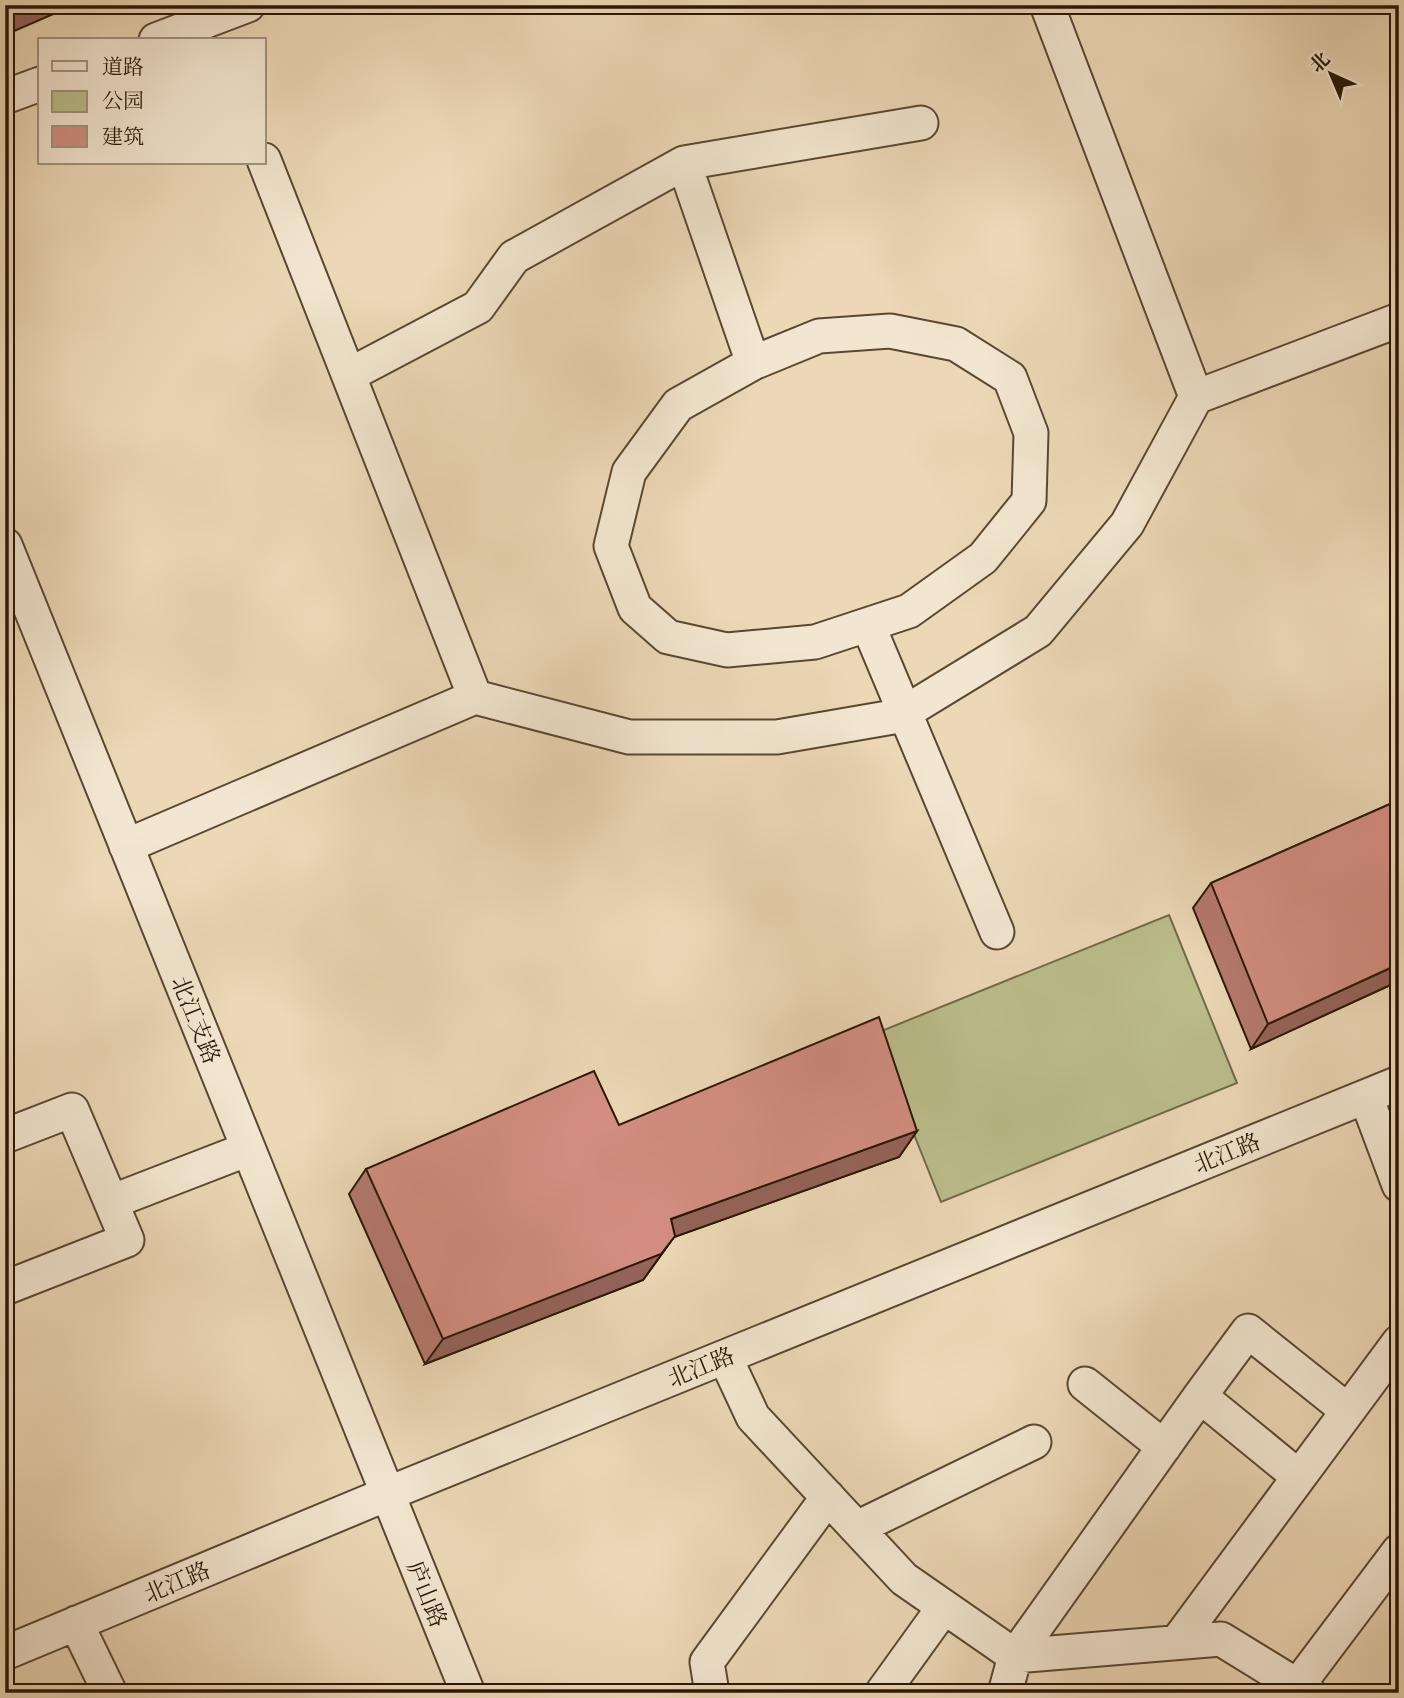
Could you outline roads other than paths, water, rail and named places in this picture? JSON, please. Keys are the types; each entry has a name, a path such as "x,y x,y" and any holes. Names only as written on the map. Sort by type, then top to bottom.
{"street":[{"path":"168,38 214,30 248,5"},
{"path":"1047,5 1196,397"},
{"path":"5,97 38,85"},
{"path":"349,376 478,307 514,257 684,163 921,122"},
{"path":"684,163 753,363"},
{"path":"266,164 475,697"},
{"path":"126,846 475,697 629,737 776,737 899,716 1038,631 1127,524 1196,397 1399,320"},
{"path":"890,331 956,344 1010,378 1031,433 1029,501 983,558 909,611 815,642 727,650 668,637 635,608 611,546 629,472 678,405 753,363 819,336 890,331"},
{"name":"北江支路","path":"5,545 387,1494"},
{"path":"868,625 997,932"},
{"name":"北江路","path":"5,1653 387,1494 1399,1083"},
{"path":"1366,1097 1399,1185"},
{"path":"5,1136 72,1110 127,1240 5,1288"},
{"path":"111,1202 248,1149"},
{"path":"1005,1693 1015,1657 1248,1332 1348,1410"},
{"path":"1177,1642 1399,1342"},
{"path":"725,1357 753,1417 904,1579 1015,1657 1221,1639 1304,1689 1399,1551"},
{"path":"1085,1384 1164,1447"},
{"path":"1200,1396 1299,1477"},
{"path":"857,1528 1034,1442"},
{"name":"庐山路","path":"387,1494 468,1693"},
{"path":"712,1693 707,1662 828,1497"},
{"path":"882,1693 944,1607"},
{"path":"76,1623 110,1693"}]}
